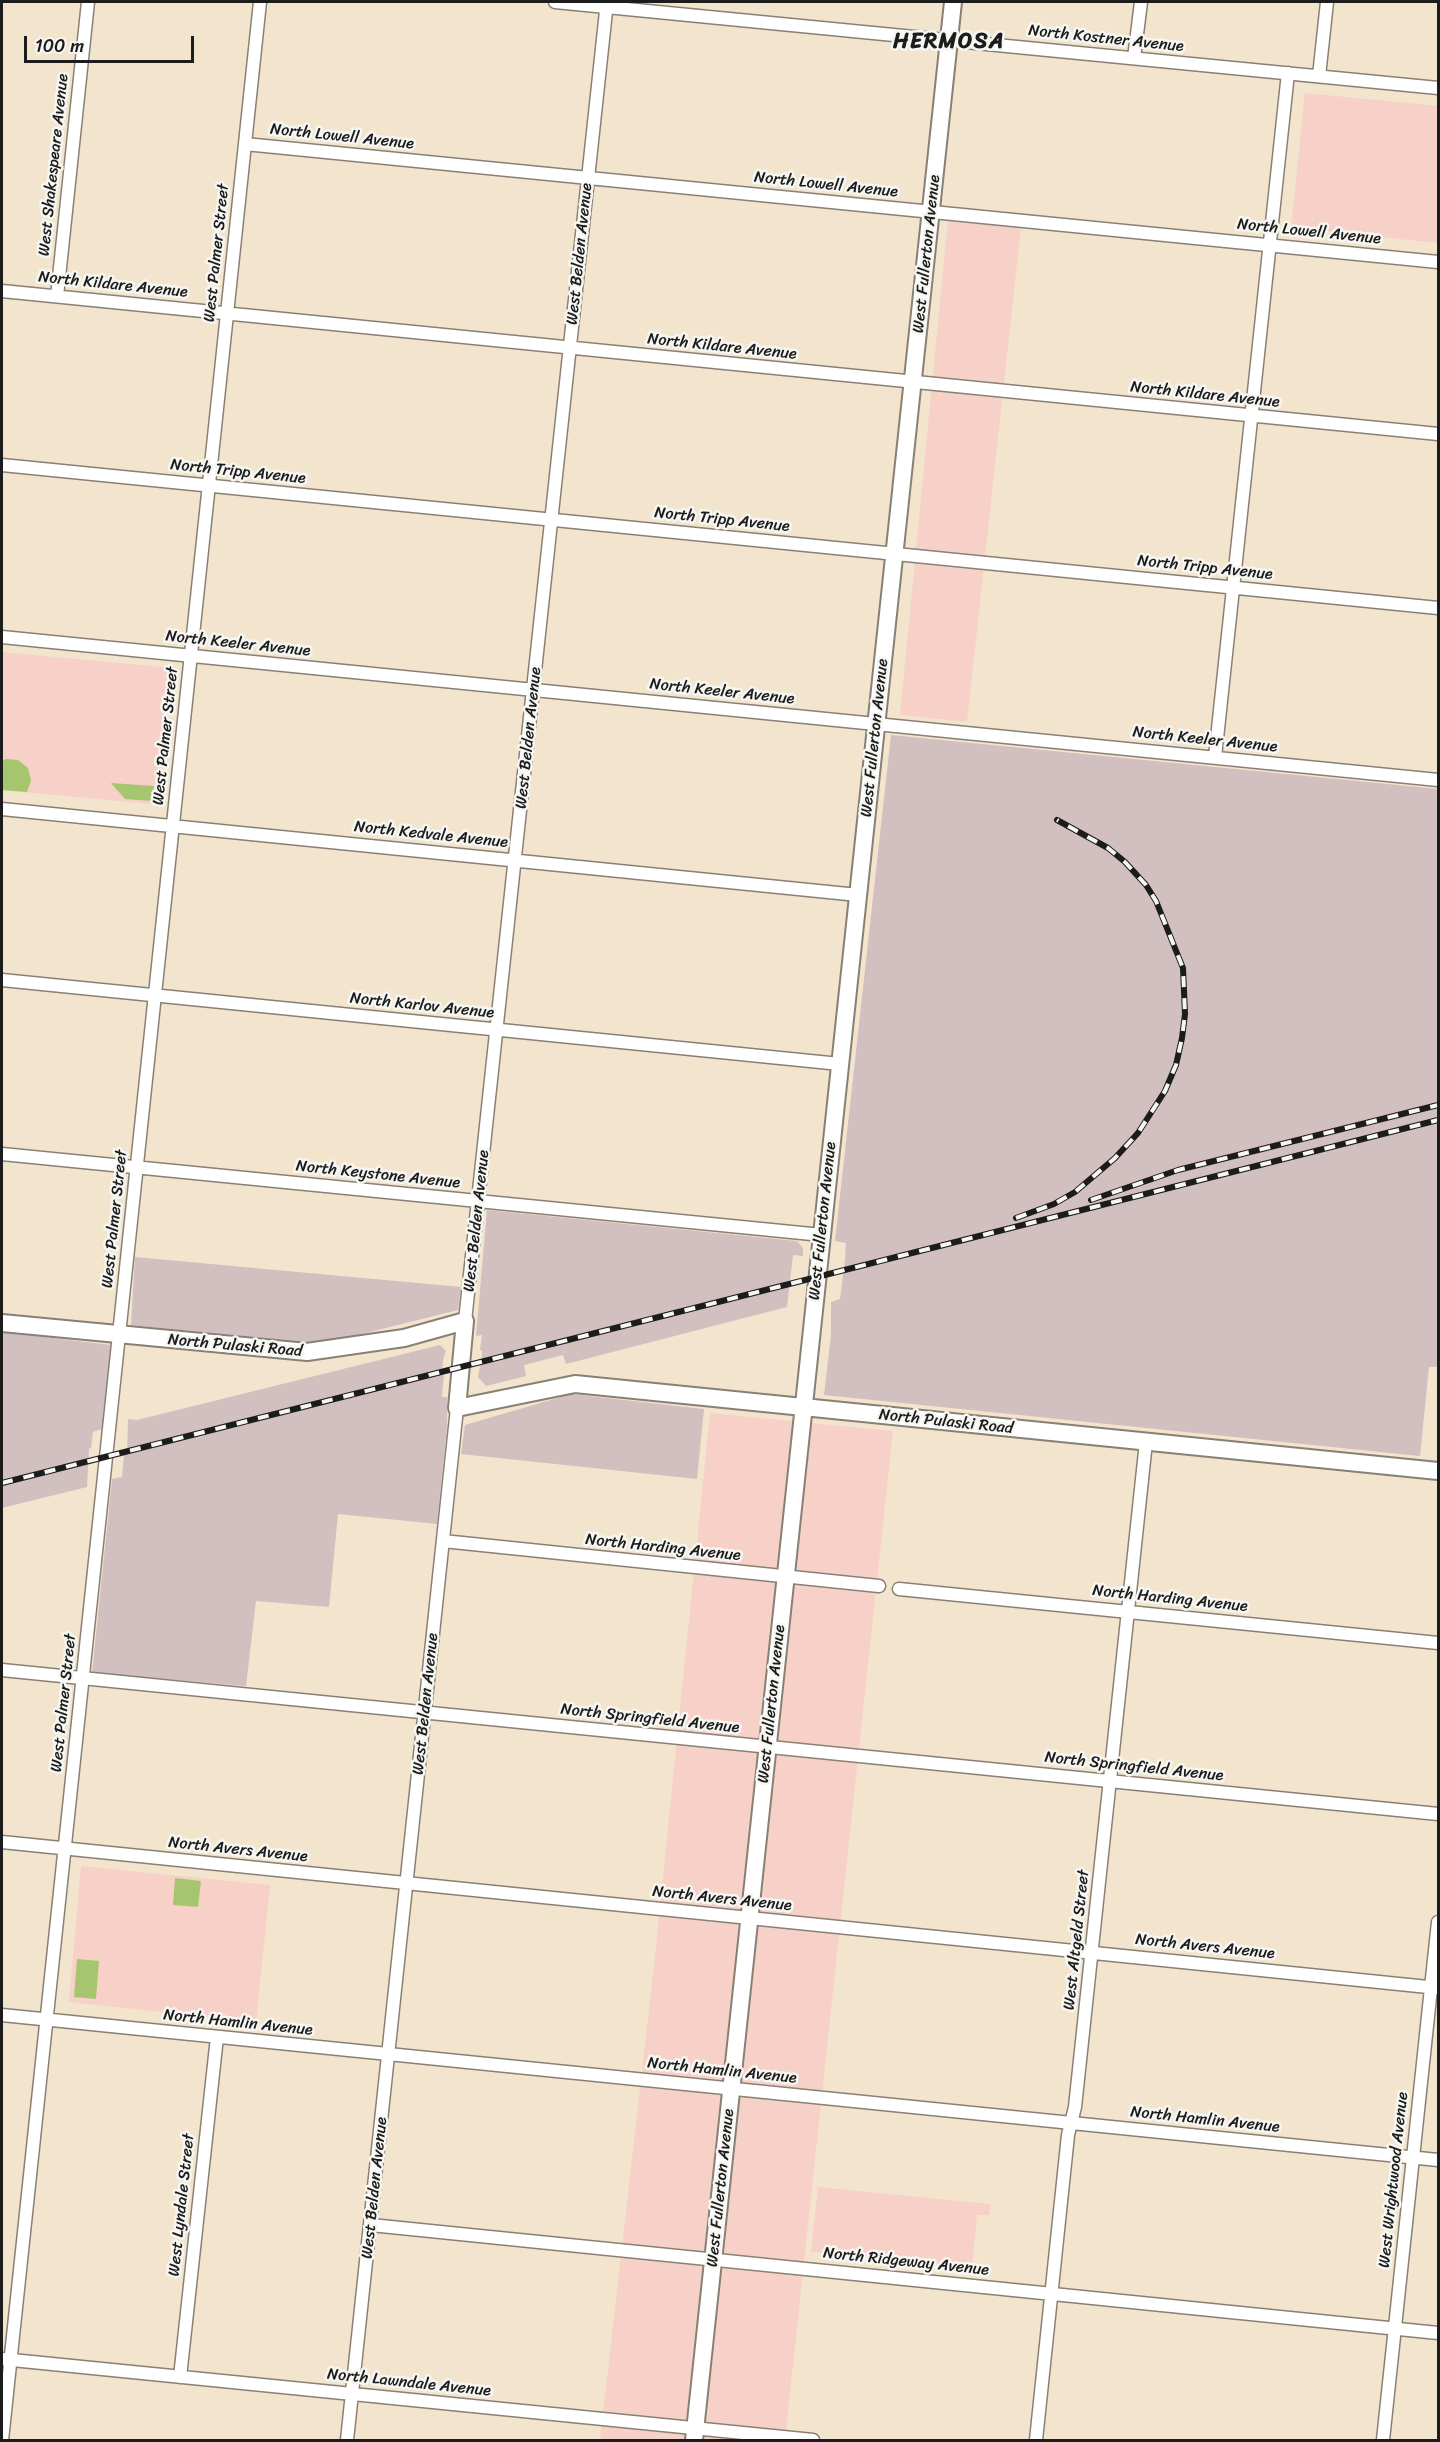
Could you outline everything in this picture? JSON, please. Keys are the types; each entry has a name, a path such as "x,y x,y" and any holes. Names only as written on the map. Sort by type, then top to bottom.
{"main road":[{"name":"West Fullerton Avenue","path":"695,2434 953,2"},
{"name":"North Pulaski Road","path":"2,1323 307,1352 404,1338 465,1321"},
{"name":"West Belden Avenue","path":"457,1408 465,1321"},
{"name":"North Pulaski Road","path":"457,1408 575,1384 1438,1471"}],"street":[{"name":"West Shakespeare Avenue","path":"57,296 88,2"},
{"name":"West Palmer Street","path":"2,2440 6,2359 46,2020 260,2"},
{"name":"North Kostner Avenue","path":"555,2 607,4 1438,88"},
{"path":"1134,58 1141,2"},
{"path":"1319,76 1327,2"},
{"name":"West Belden Avenue","path":"465,1321 607,4"},
{"path":"1215,757 1288,74"},
{"name":"North Lowell Avenue","path":"245,144 1438,262"},
{"name":"North Kildare Avenue","path":"2,291 1438,434"},
{"name":"North Tripp Avenue","path":"2,465 1438,608"},
{"name":"North Keeler Avenue","path":"2,637 1438,780"},
{"name":"North Kedvale Avenue","path":"2,809 858,894"},
{"name":"North Karlov Avenue","path":"2,980 840,1064"},
{"name":"North Keystone Avenue","path":"2,1154 822,1235"},
{"name":"West Belden Avenue","path":"347,2440 457,1408"},
{"name":"West Altgeld Street","path":"1036,2440 1068,2135 1075,2107 1146,1442"},
{"name":"North Harding Avenue","path":"443,1541 879,1586"},
{"name":"North Harding Avenue","path":"899,1589 1438,1642"},
{"name":"North Springfield Avenue","path":"2,1670 1438,1814"},
{"name":"North Avers Avenue","path":"2,1842 1435,1987"},
{"name":"West Wrightwood Avenue","path":"1383,2440 1413,2158 1435,1987 1438,1922"},
{"name":"North Hamlin Avenue","path":"2,2015 1438,2160"},
{"name":"West Lyndale Street","path":"180,2377 217,2037"},
{"name":"North Ridgeway Avenue","path":"370,2225 1438,2333"},
{"name":"North Lawndale Avenue","path":"6,2359 352,2394 695,2434 813,2440"}],"shaded area":[{"path":"1305,93 1438,106 1438,243 1291,228"},
{"path":"948,219 1021,227 967,722 900,715"},
{"path":"2,652 173,668 160,805 2,790"},
{"path":"891,735 1438,789 1438,1367 1429,1367 1420,1456 824,1395 831,1335 831,1302 840,1299 845,1260 846,1243 835,1241"},
{"path":"487,1210 797,1241 803,1248 803,1256 793,1255 787,1307 566,1364 563,1355 524,1365 526,1376 486,1386 478,1377 482,1354 480,1350 482,1335 476,1336"},
{"path":"135,1257 461,1287 458,1310 318,1345 131,1325"},
{"path":"2,1332 111,1345 102,1429 93,1432 89,1449 87,1487 2,1508"},
{"path":"440,1345 446,1351 443,1360 442,1397 447,1397 447,1427 437,1524 338,1514 329,1607 256,1601 246,1686 92,1673 112,1479 122,1477 124,1455 127,1454 128,1419 137,1420"},
{"path":"571,1394 704,1409 697,1479 461,1454 465,1425"},
{"path":"710,1413 893,1431 785,2440 600,2440 654,1965"},
{"path":"81,1866 270,1885 256,2022 69,2002"},
{"path":"818,2187 991,2204 989,2215 977,2215 972,2268 811,2252"}],"green space":[{"path":"18,760 28,768 31,781 27,792 2,790 2,761"},
{"path":"111,783 154,786 152,801 125,799"},
{"path":"175,1878 201,1881 198,1907 173,1905"},
{"path":"77,1959 99,1961 96,1999 74,1997"}],"railway":[{"path":"1016,1218 1054,1204 1075,1192 1115,1158 1138,1133 1165,1091 1176,1065 1185,1014 1183,968 1156,901 1146,885 1125,862 1108,848 1057,820"},
{"path":"1091,1200 1178,1170 1438,1105"},
{"path":"2,1483 1438,1120"}],"district":[{"name":"HERMOSA","path":"949,42"}]}
